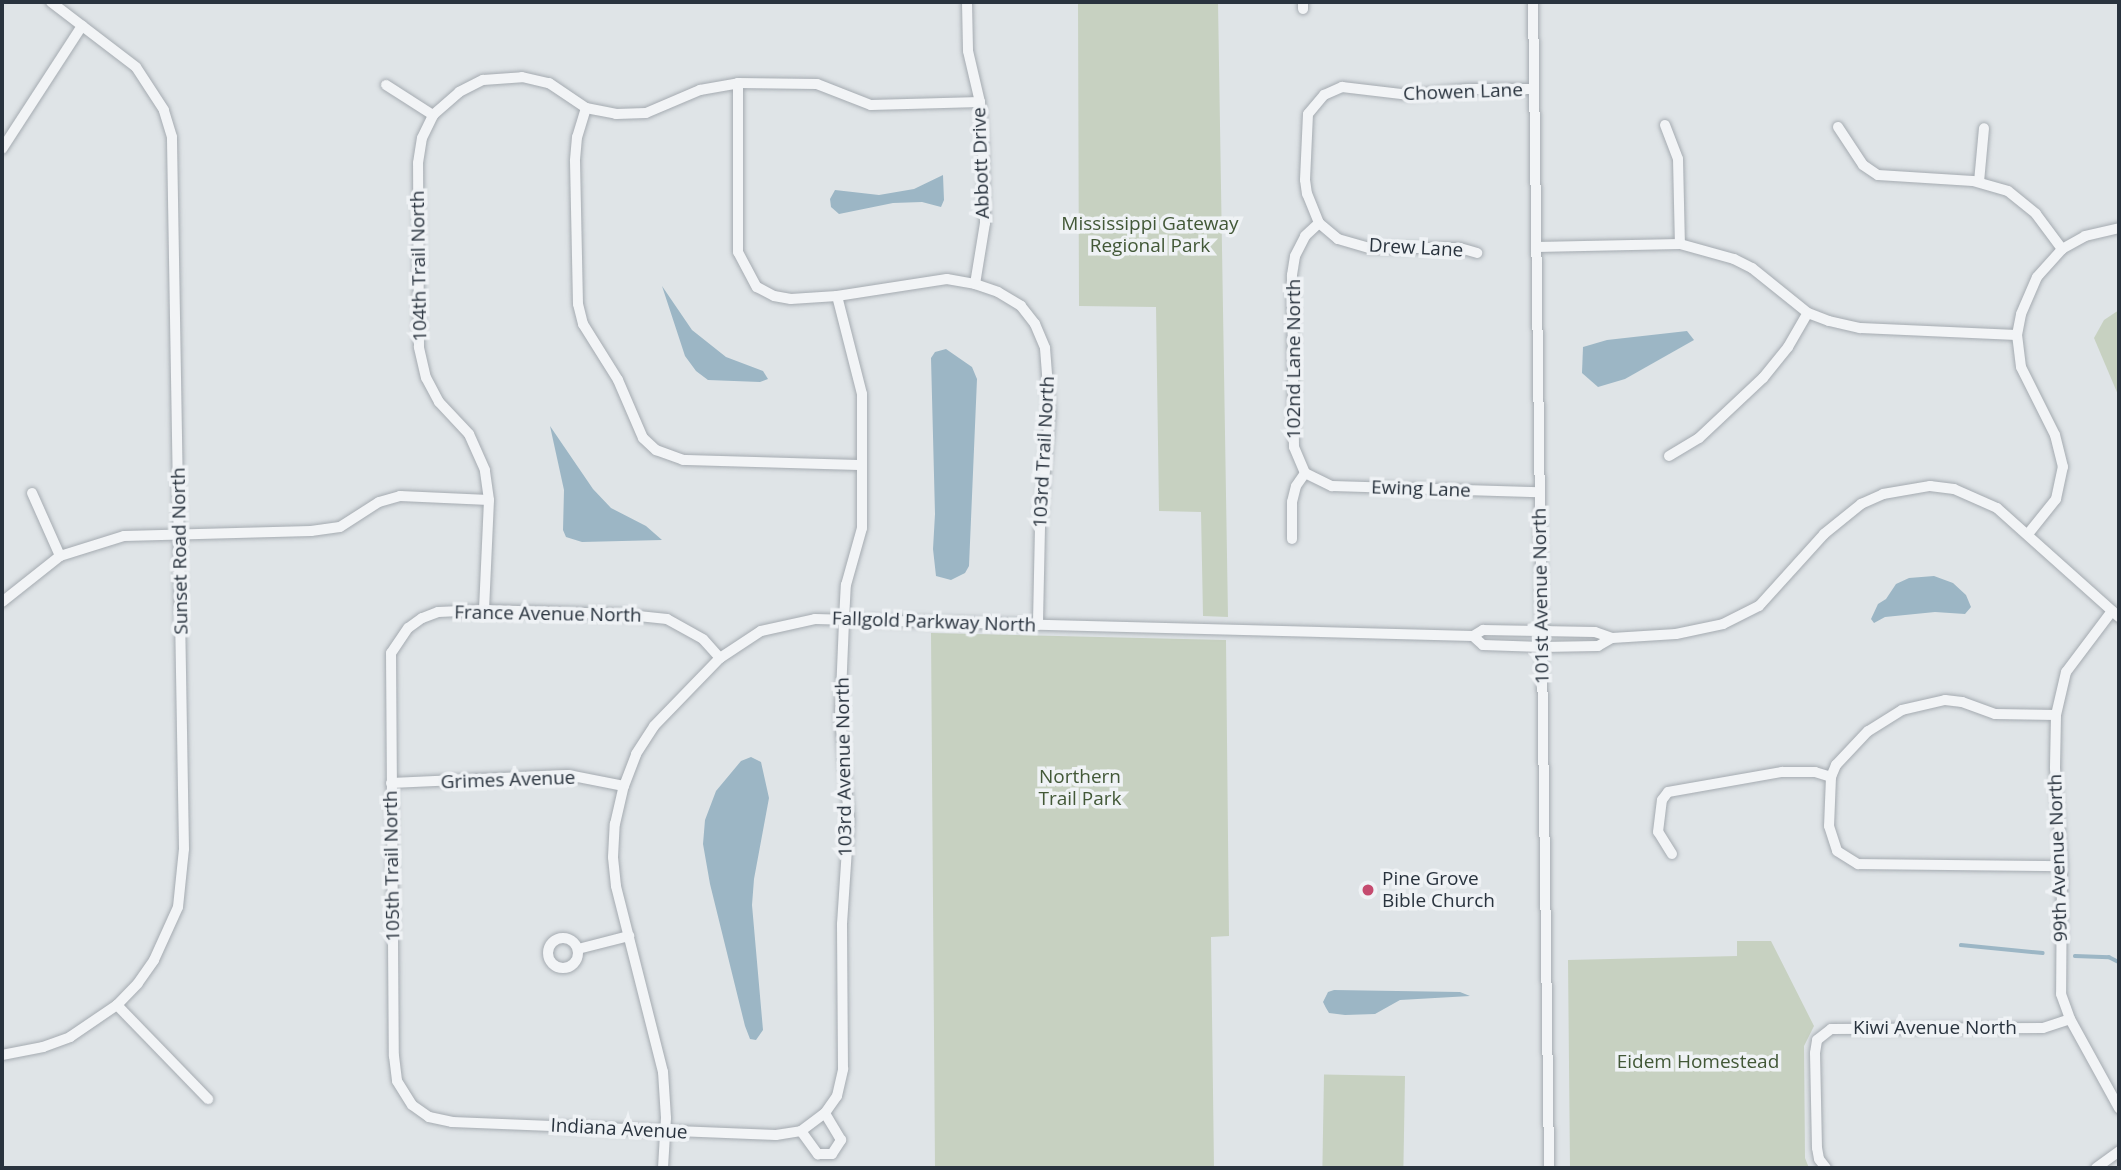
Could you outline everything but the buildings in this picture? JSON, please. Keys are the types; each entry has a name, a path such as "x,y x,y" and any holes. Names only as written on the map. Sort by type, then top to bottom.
{"street":[{"name":"Sunset Road North","path":"2,1055 43,1047 70,1037 117,1004 138,983 159,951 178,907 183,878 172,137 164,110 136,66 51,2"},
{"name":"Abbott Drive","path":"967,2 968,51 980,102 985,223 975,284"},
{"name":"101st Avenue North","path":"1533,2 1549,1168"},
{"path":"2,149 82,26"},
{"path":"386,85 433,115 459,92 483,80 522,77 549,83 586,108 616,114 646,113 700,90 738,83 817,84 871,105 980,102"},
{"name":"103rd Trail North","path":"738,83 736,233 738,252 757,287 774,296 791,299 837,296 947,279 998,292 1021,306 1035,324 1045,348 1050,413 1040,527 1038,625"},
{"name":"Chowen Lane","path":"1319,223 1307,194 1305,131 1308,114 1315,103 1331,90 1342,87 1410,95 1469,89 1534,89"},
{"path":"586,108 577,137 575,161 578,304 583,324 618,380 643,438 656,450 683,460 862,465"},
{"name":"104th Trail North","path":"433,115 422,138 418,163 419,347 426,377 439,402 470,434 485,470 489,500 484,610"},
{"path":"1665,125 1678,159 1680,244"},
{"path":"1838,127 1863,165 1878,175 1979,182 2008,191 2024,201 2062,249"},
{"path":"1979,182 1984,128"},
{"name":"Drew Lane","path":"1319,223 1338,239 1369,248 1460,248 1478,253"},
{"name":"102nd Lane North","path":"1305,472 1294,447 1292,275 1295,256 1305,236 1319,223"},
{"path":"2028,534 2056,499 2063,467 2055,435 2021,367 2017,335 2021,314 2037,277 2062,249 2085,236 2119,228"},
{"path":"1536,247 1680,244 1715,251 1752,268 1808,313 1860,328 2017,335"},
{"name":"103rd Avenue North","path":"825,1113 837,1096 842,1069 842,924 849,818 840,716 846,585 862,528 862,394 837,296"},
{"path":"1669,456 1699,438 1763,378 1788,347 1808,313"},
{"path":"1292,539 1292,502 1296,486 1305,472"},
{"name":"Ewing Lane","path":"1305,472 1332,486 1539,492"},
{"path":"1612,638 1676,634 1742,617 1775,592 1841,517 1883,494 1930,486 1954,489 1997,508 2116,614"},
{"path":"32,493 60,556"},
{"path":"2,602 11,592 60,556 124,536 311,531 340,527 379,502 400,496 489,500"},
{"name":"France Avenue North","path":"408,628 438,612 484,610 619,614 667,619 703,639 720,658"},
{"name":"99th Avenue North","path":"2116,614 2066,672 2056,715 2056,793 2062,866 2061,994 2070,1019 2119,1108"},
{"name":"Fallgold Parkway North","path":"663,1168 663,1072 616,886 613,857 615,824 624,786 636,754 654,726 720,658 761,631 815,619 1473,636 1483,630 1595,632 1612,638"},
{"name":"105th Trail North","path":"408,628 391,653 391,783 394,1056 397,1081 412,1105"},
{"name":"Fallgold Parkway North","path":"1473,636 1483,645 1542,647 1598,646 1612,638"},
{"path":"2056,715 1995,714 1962,702 1929,702 1902,710 1868,731 1843,754 1831,777 1831,838 1837,851 1858,864 2062,866"},
{"path":"1672,854 1658,832 1662,800 1668,792 1783,772 1815,772 1831,777"},
{"name":"Grimes Avenue","path":"391,783 568,775 624,786"},
{"path":"578,950 629,936"},
{"path":"117,1004 208,1099"},
{"name":"Kiwi Avenue North","path":"1826,1168 1819,1159 1817,1148 1817,1040 1831,1029 2043,1028 2070,1019"},
{"name":"Indiana Avenue","path":"412,1105 429,1117 452,1122 776,1135 802,1131"},
{"path":"825,1113 841,1140 832,1154 818,1154 802,1131 825,1113"},
{"path":"2096,1168 2119,1151"}],"green space":[{"name":"Mississippi Gateway Regional Park","path":"1078,2 1218,2 1228,617 1203,616 1201,512 1159,511 1156,307 1079,306"},
{"path":"2119,310 2119,397 2094,338 2104,320"},
{"name":"Northern Trail Park","path":"931,633 1226,640 1229,936 1211,937 1214,1168 935,1168"},
{"name":"Eidem Homestead","path":"1737,941 1771,941 1814,1026 1804,1046 1805,1158 1809,1168 1570,1168 1568,960 1737,956"},
{"path":"1324,1075 1405,1076 1403,1168 1322,1167"}],"water":[{"path":"943,175 944,200 941,207 922,202 893,203 839,214 831,207 830,199 835,190 879,195 914,189"},
{"path":"662,286 692,330 726,357 763,371 768,379 760,382 708,380 696,371 685,356"},
{"path":"1687,331 1694,340 1625,379 1598,387 1582,373 1583,347 1607,340"},
{"path":"946,349 972,367 977,379 969,566 965,573 951,580 936,576 933,549 935,514 931,358 935,352"},
{"path":"550,426 593,489 611,508 646,526 662,540 582,542 566,537 563,530 564,490"},
{"path":"1934,576 1953,583 1966,595 1971,607 1965,614 1935,612 1885,617 1874,623 1871,619 1878,604 1886,599 1896,584 1909,578"},
{"path":"751,757 761,762 769,798 754,879 752,905 763,1030 756,1040 750,1039 745,1026 710,884 703,844 705,820 716,791 741,761"},
{"path":"1328,992 1460,992 1470,996 1400,1000 1375,1014 1345,1015 1329,1013 1323,1002"}],"waterway":[{"path":"1961,945 2043,953"},
{"path":"2075,956 2109,957 2119,962"}],"place":[{"name":"Pine Grove Bible Church","path":"1368,890"}]}
